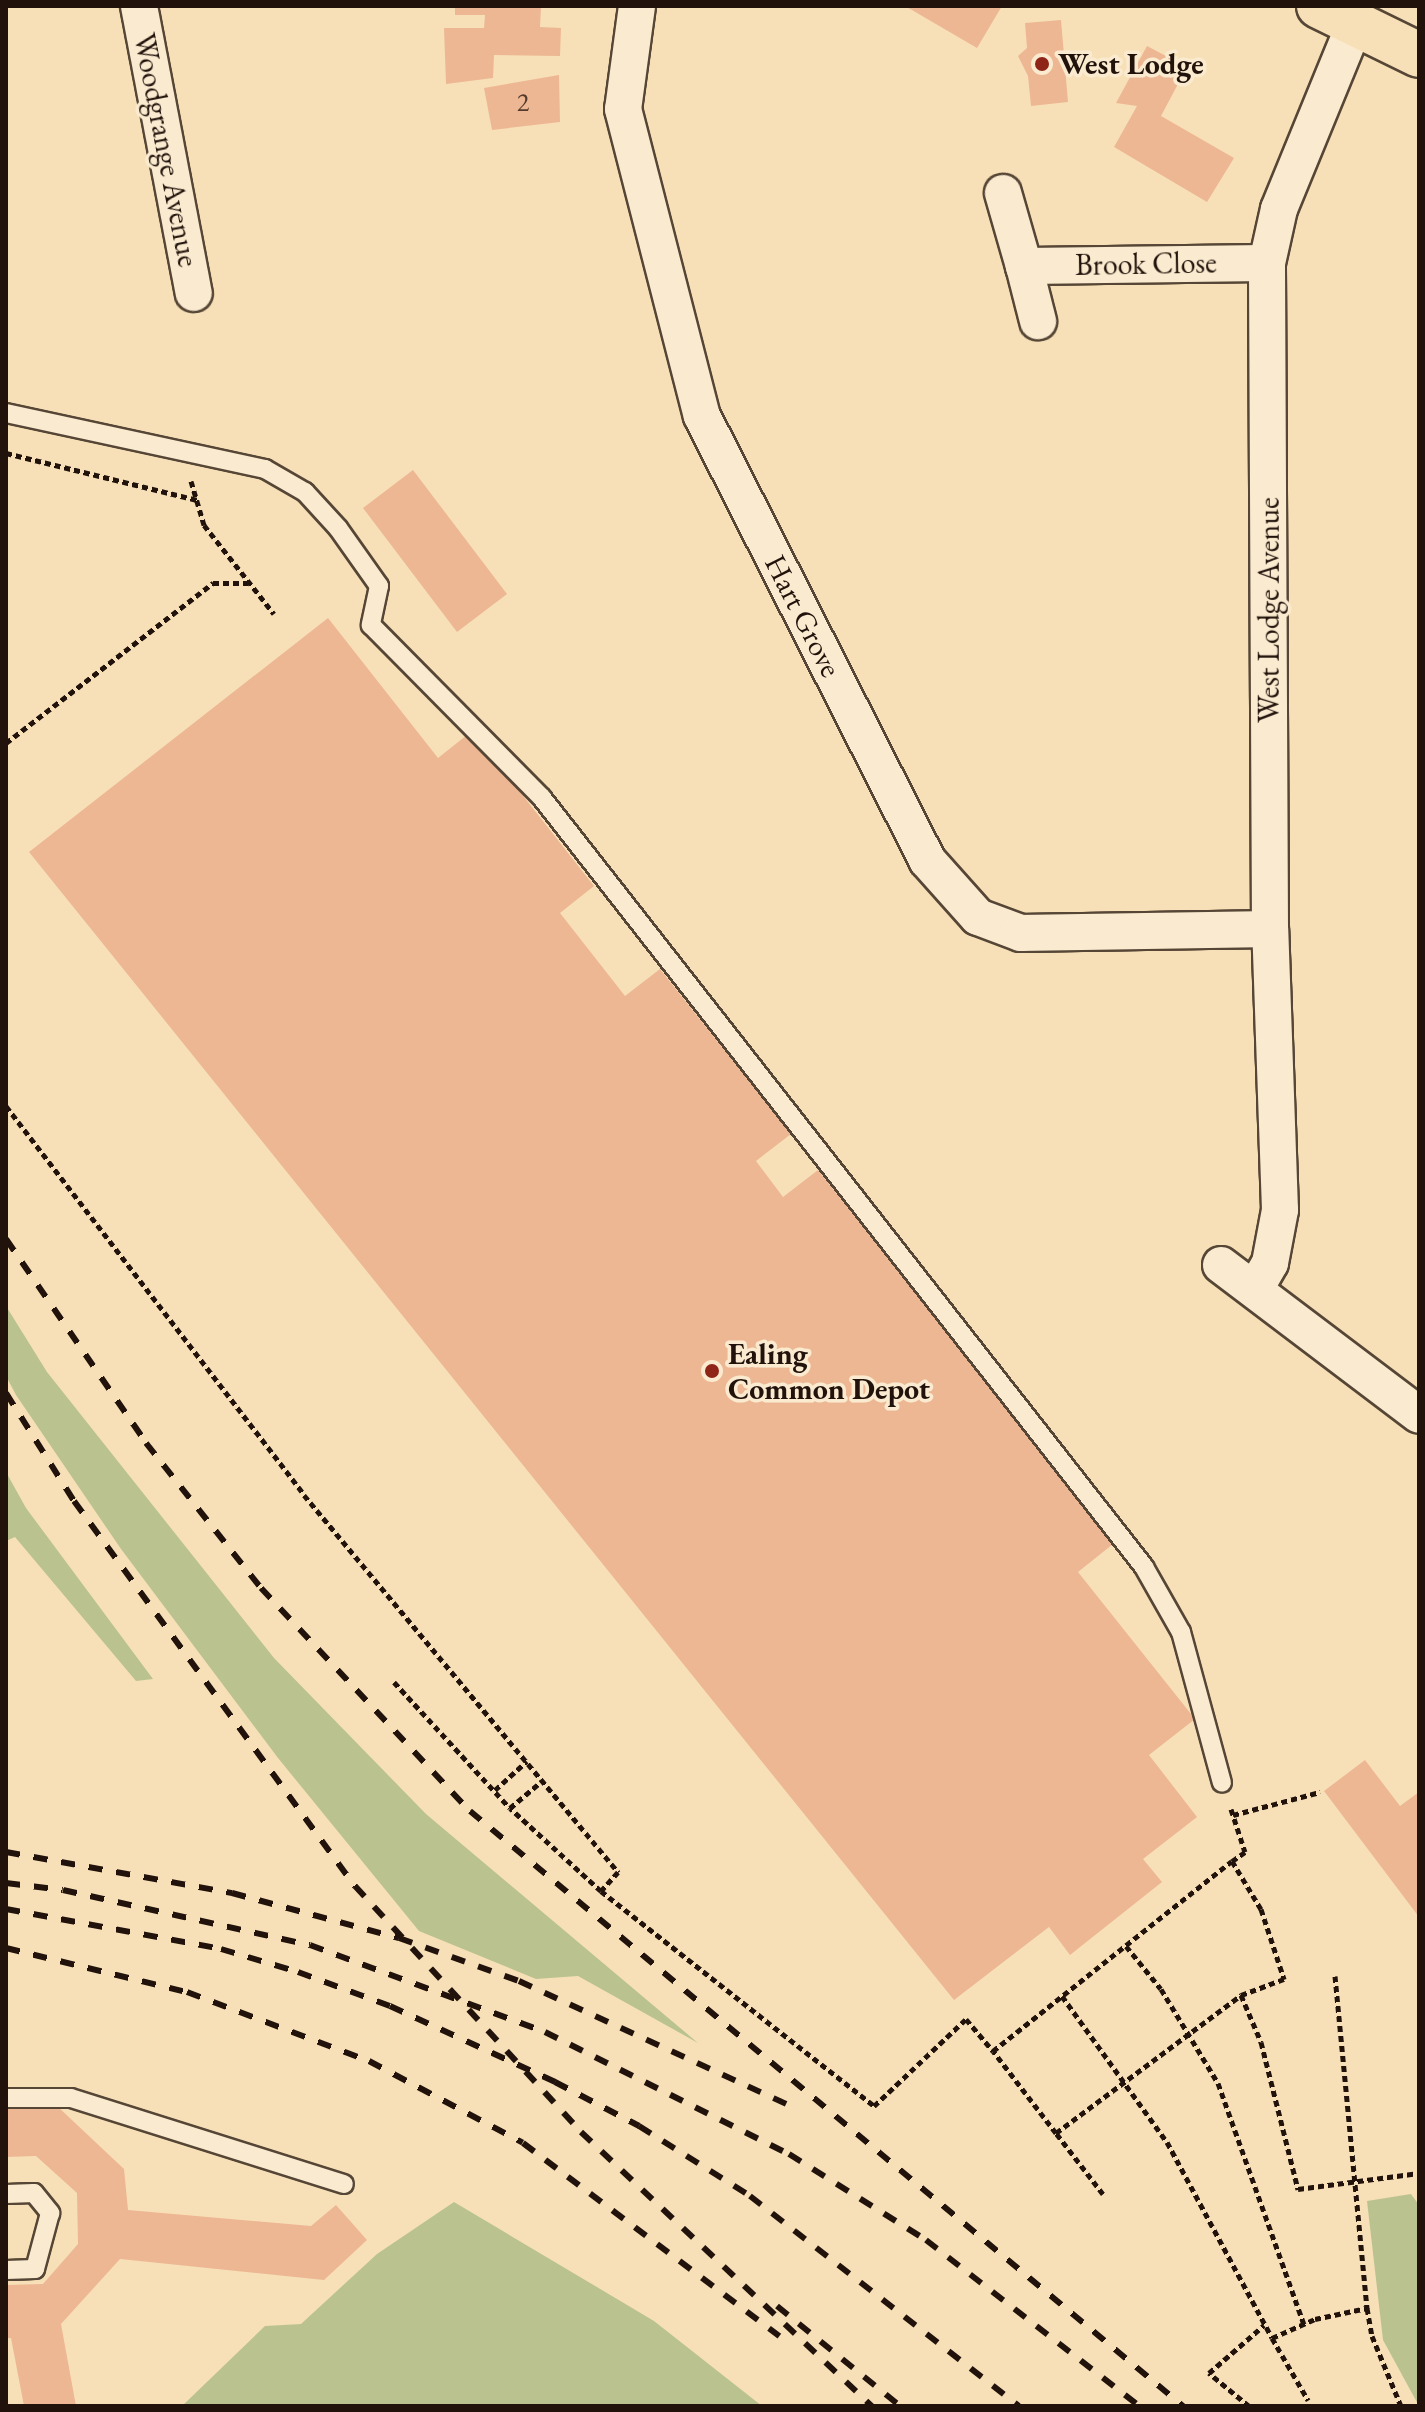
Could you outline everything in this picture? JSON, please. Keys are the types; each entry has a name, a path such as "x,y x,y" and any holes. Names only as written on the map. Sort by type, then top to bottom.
{"main road":[{"path":"1337,16 1419,55"}],"street":[{"name":"Woodgrange Avenue","path":"139,6 194,293"},
{"name":"Hart Grove","path":"637,6 623,109 702,416 927,860 978,917 1021,933 1270,929"},
{"name":"West Lodge Avenue","path":"1255,1289 1270,1263 1280,1210 1270,929 1267,263 1279,209 1337,16"},
{"path":"1003,193 1038,321"},
{"name":"Brook Close","path":"1024,266 1267,263"},
{"path":"1221,1265 1419,1415"}],"lane":[{"path":"6,413 265,469 305,492 356,549 379,586 371,625 542,798 1144,1567 1181,1632 1222,1783"},
{"path":"6,2098 71,2098 344,2184"},
{"path":"6,2194 34,2193 50,2213 35,2269 6,2270"}],"path":[{"path":"165,445 161,473 191,480 204,525 274,614"},
{"path":"6,453 197,500"},
{"path":"6,743 213,583 248,583"},
{"path":"6,1106 304,1495 618,1872 601,1891"},
{"path":"394,1682 510,1808 601,1891 874,2106 966,2019 1103,2194"},
{"path":"495,1791 527,1761"},
{"path":"510,1808 542,1781"},
{"path":"993,2051 1245,1852 1222,1783"},
{"path":"1233,1815 1320,1792"},
{"path":"1056,2133 1241,1995 1284,1979 1261,1909 1232,1861"},
{"path":"1126,1946 1188,2032 1245,2148 1304,2324"},
{"path":"1335,1976 1367,2308 1372,2336 1401,2406"},
{"path":"1241,1995 1261,2042 1298,2189 1356,2184 1419,2173"},
{"path":"1062,1996 1126,2081 1186,2175 1264,2325 1308,2400"},
{"path":"1272,2338 1304,2324 1367,2308"},
{"path":"1249,2406 1209,2373 1264,2325"}],"green space":[{"path":"6,1306 47,1372 274,1658 426,1814 698,2043 578,1976 536,1979 419,1931 278,1758 121,1549 16,1395 6,1376"},
{"path":"6,1472 26,1508 153,1679 136,1681 15,1537 6,1541"},
{"path":"1411,2194 1419,2205 1419,2406 1383,2340 1367,2201"},
{"path":"454,2202 654,2321 762,2406 182,2406 265,2326 301,2324 377,2254"}],"building":[{"path":"455,6 541,6 540,27 561,28 560,56 494,55 493,78 446,84 444,28 484,28 485,15 455,15"},
{"path":"905,6 1002,6 977,48"},
{"name":"West Lodge","path":"1061,20 1068,102 1031,106 1028,76 1018,56 1027,48 1025,23"},
{"path":"1147,46 1187,67 1161,116 1234,158 1207,202 1114,147 1137,106 1116,103"},
{"path":"559,75 560,122 492,130 484,88"},
{"path":"413,470 507,594 457,632 363,508"},
{"name":"Ealing Common Depot","path":"328,618 438,758 472,731 594,886 560,913 625,996 660,969 791,1134 756,1161 783,1197 818,1170 1113,1544 1078,1572 1195,1719 1149,1755 1197,1817 1143,1859 1162,1882 1070,1955 1049,1927 954,2000 29,852"},
{"path":"1365,1760 1400,1806 1419,1792 1419,1917 1324,1791"},
{"path":"56,2105 124,2169 128,2210 311,2226 336,2205 367,2240 324,2280 120,2259 61,2324 76,2406 24,2406 11,2338 6,2338 6,2285 43,2284 78,2244 77,2193 36,2156 6,2157 6,2107"}],"railway":[{"path":"6,1239 146,1443 261,1588 470,1811 1183,2406"},
{"path":"6,1393 74,1501 355,1886 581,2132 872,2406"},
{"path":"6,1852 232,1893 399,1938 519,1981 786,2104"},
{"path":"6,1883 63,1890 310,1945 545,2032 789,2154 926,2240 1139,2406"},
{"path":"6,1909 221,1949 298,1972 390,2006 555,2082 639,2126 750,2196 1019,2406"},
{"path":"6,1948 187,1992 369,2061 523,2143 779,2336"},
{"path":"777,2306 900,2406"}],"place":[{"name":"West Lodge","path":"1042,64"},
{"name":"Ealing Common Depot","path":"712,1371"}]}
